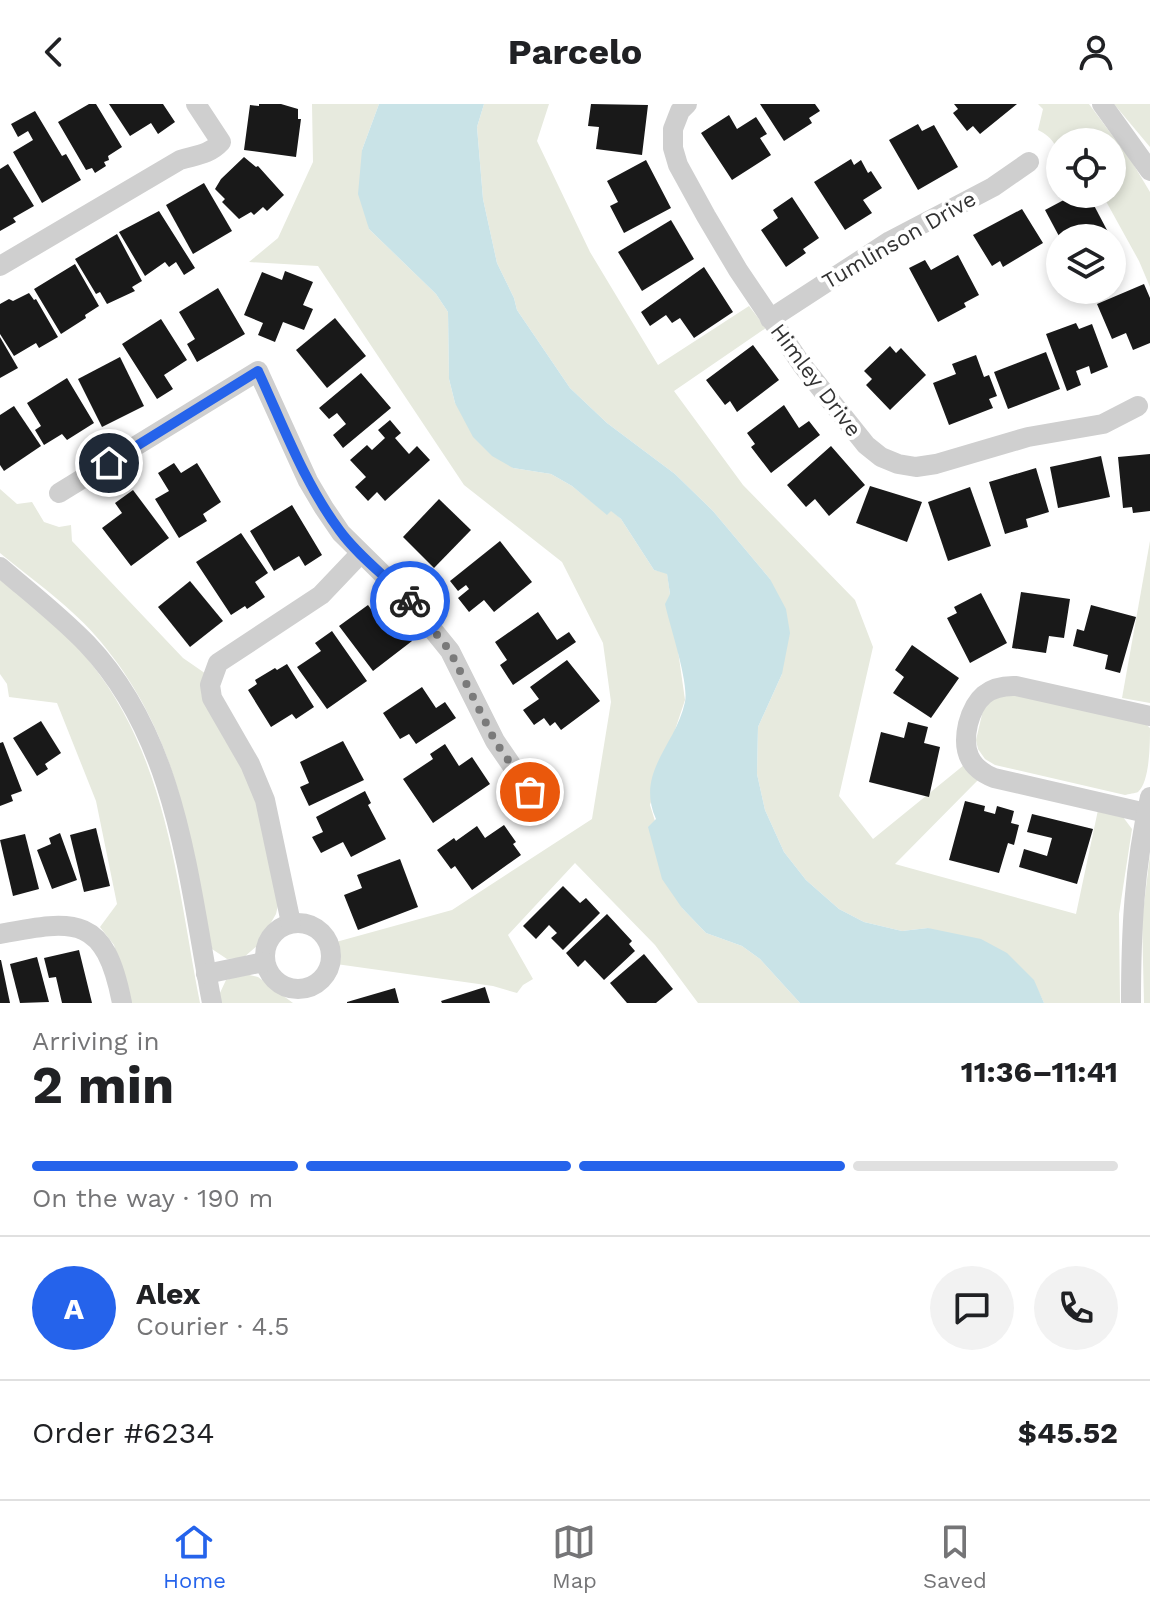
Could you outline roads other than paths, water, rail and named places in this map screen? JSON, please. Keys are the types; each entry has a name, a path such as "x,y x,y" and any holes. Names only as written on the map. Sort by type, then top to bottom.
{"street":[{"path":"0,266 180,160 207,155 221,142 196,104"},
{"name":"Himley Drive","path":"687,104 680,111 673,129 673,148 678,165 706,216 770,319 838,412 866,445 881,457 916,467 936,464 1028,437 1090,428 1138,406"},
{"path":"1102,104 1150,171"},
{"name":"Tumlinson Drive","path":"770,319 890,241 993,187 1029,162"},
{"path":"59,493 258,371 308,481 341,533 407,598 450,651 495,741 530,792"},
{"path":"291,923 265,800 250,764 212,698 210,685 218,663 321,595 360,554"},
{"path":"0,567 88,645 120,686 145,727 163,771 175,815 212,1003"},
{"path":"1131,1003 1130,926 1148,805 994,778 981,773 971,763 965,751 965,738 978,699 988,690 1001,685 1150,716"},
{"path":"291,923 316,927 331,948 327,973 307,996 284,987 268,973 264,962 264,949 269,937 291,923"},
{"path":"0,934 47,925 67,924 82,928 95,936 104,948 122,1003"},
{"path":"206,974 264,962"}],"water":[{"path":"379,104 484,104 477,127 483,199 497,263 517,310 570,388 607,423 675,474 713,511 770,579 786,609 790,633 782,674 758,727 757,774 765,810 784,852 806,880 839,909 864,922 902,931 928,928 981,939 1007,953 1034,980 1044,1003 800,1003 760,959 742,946 706,933 682,908 662,879 648,827 656,819 650,787 654,773 685,702 682,668 665,604 670,594 667,574 654,570 621,519 611,511 607,515 572,486 551,474 513,468 492,456 473,437 455,403 449,379 448,312 436,294 369,229 358,194 362,150"}]}
